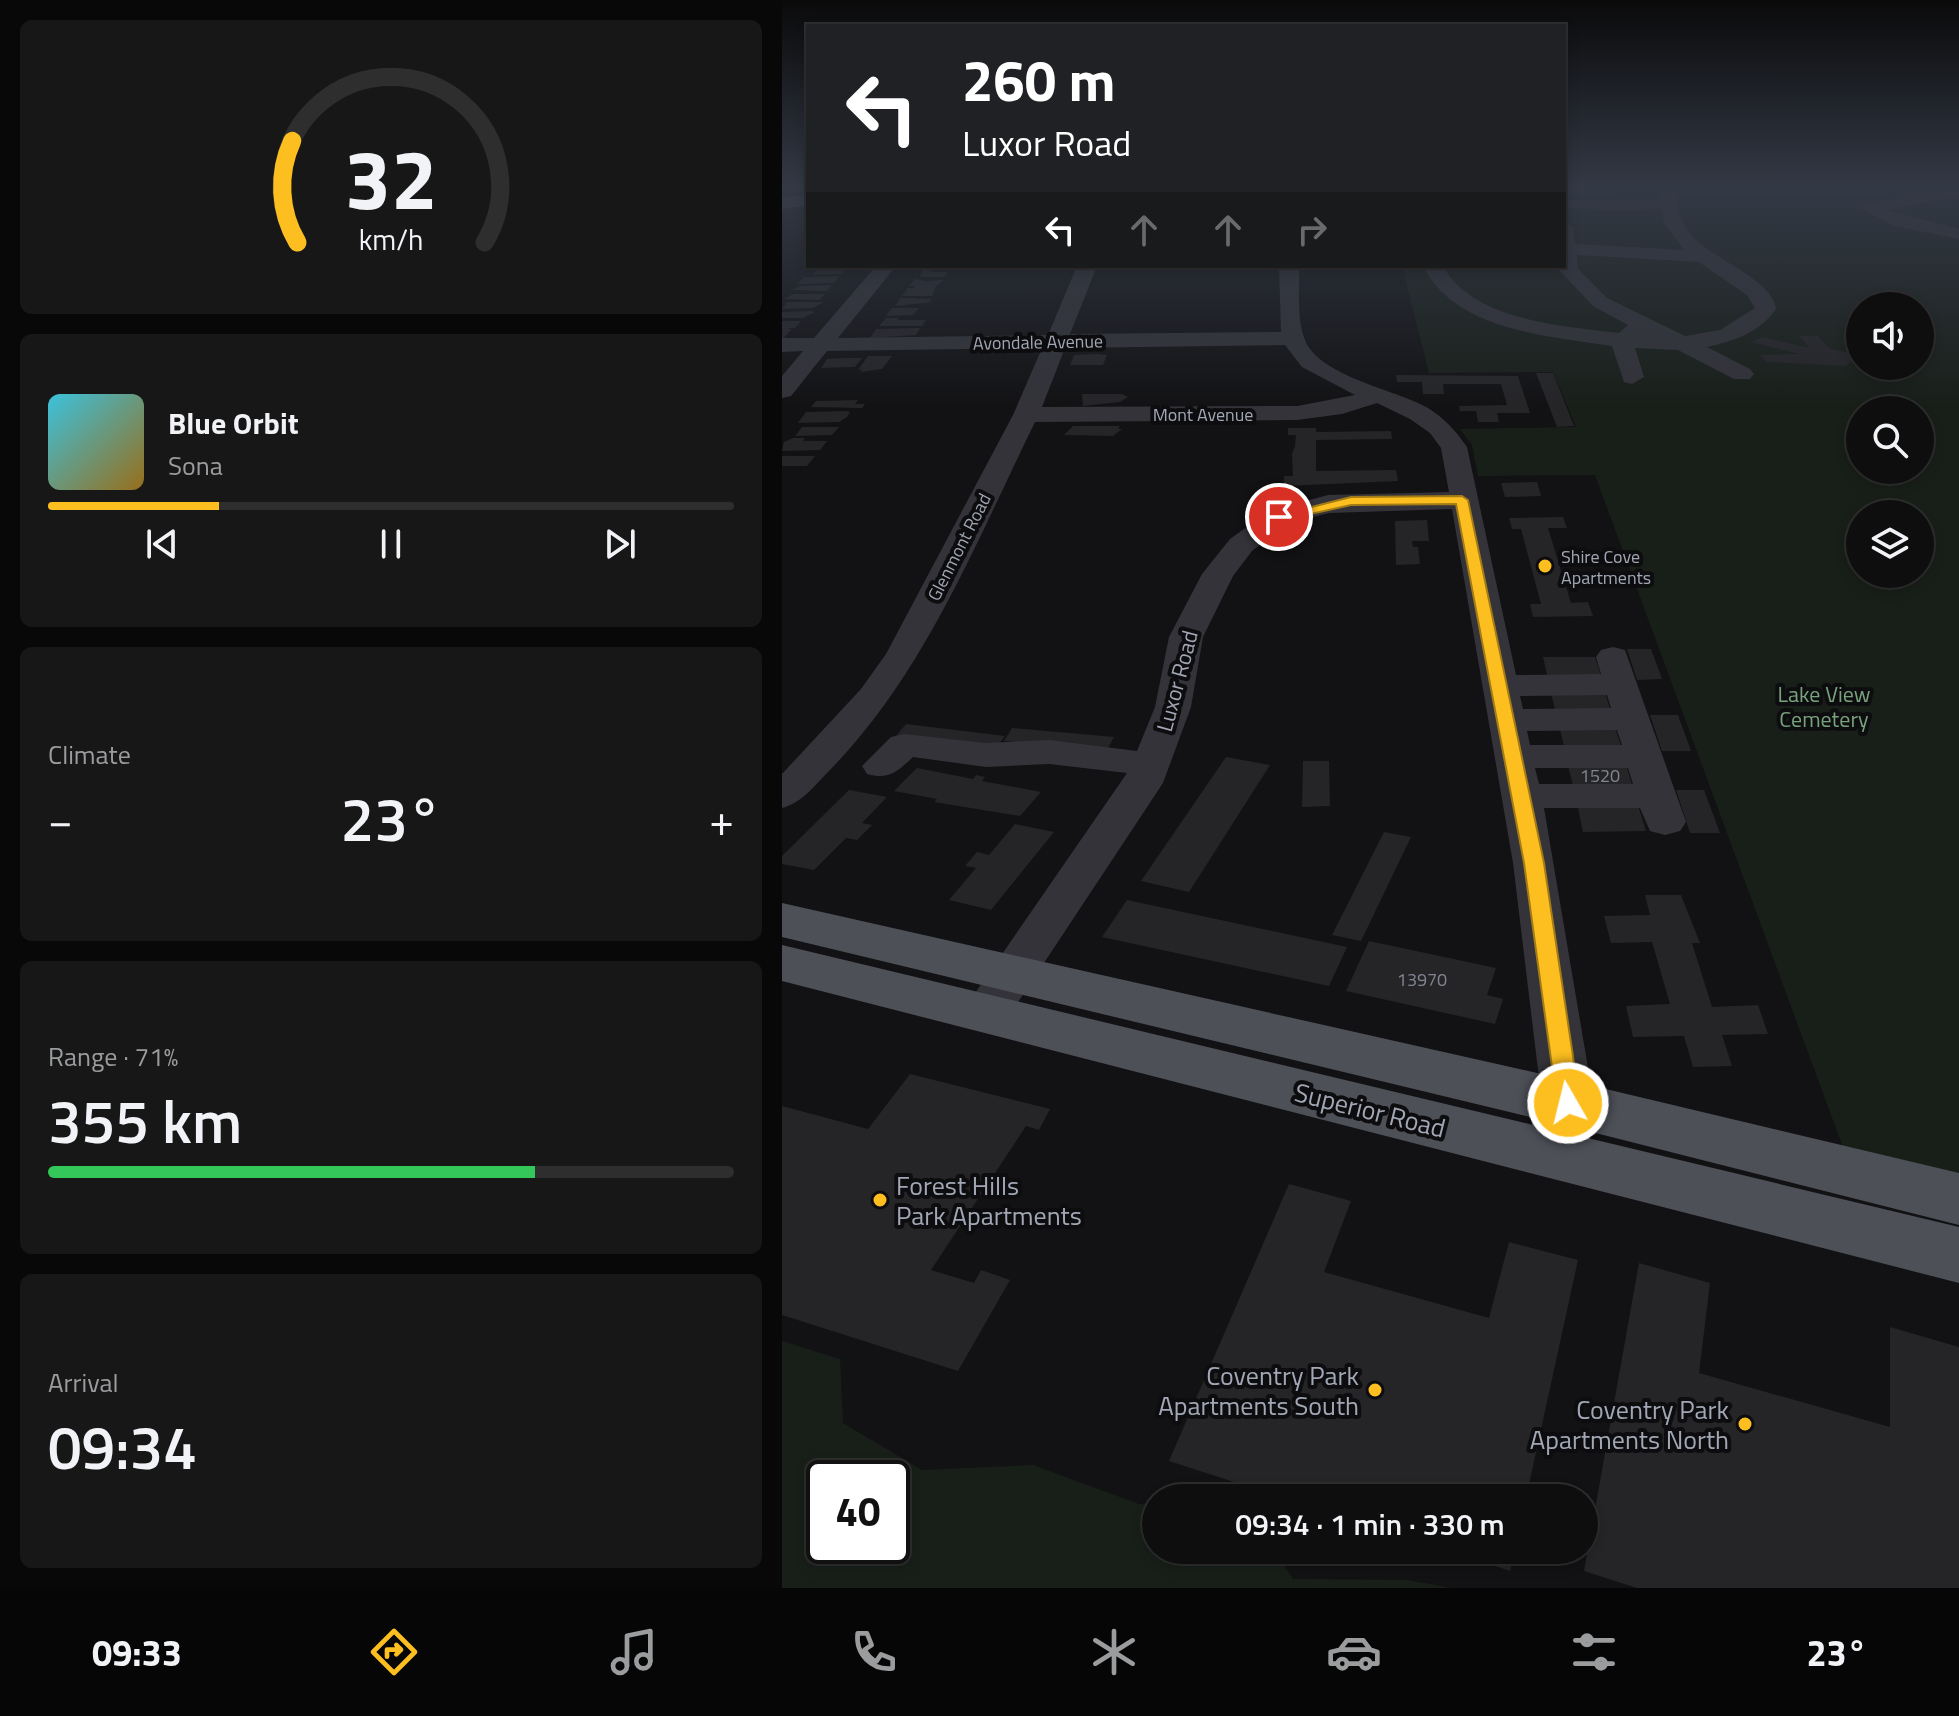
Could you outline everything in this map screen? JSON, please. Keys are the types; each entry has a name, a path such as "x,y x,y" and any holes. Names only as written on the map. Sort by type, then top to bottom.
{"main road":[{"name":"Superior Road","path":"782,920 1000,993 1562,1129 1959,1199"},
{"name":"Superior Road","path":"782,963 1000,993"},
{"name":"Superior Road","path":"1562,1129 1959,1255"}],"street":[{"path":"1679,344 1724,336 1750,324 1766,309 1765,301 1751,289 1706,260"},
{"path":"1566,262 1576,281 1631,332 1632,377"},
{"path":"782,391 884,268"},
{"name":"Glenmont Road","path":"782,796 840,737 903,655 1026,415 1086,268"},
{"path":"1289,268 1293,338 1305,356 1334,375 1420,413 1446,434 1454,450 1534,863 1562,1129"},
{"path":"1434,268 1446,289 1486,312 1557,329 1631,332 1679,344 1742,374"},
{"name":"Avondale Avenue","path":"782,345 1293,338"},
{"path":"1312,412 1301,397 1307,385 1334,375"},
{"name":"Mont Avenue","path":"1026,415 1312,412 1378,395"},
{"name":"Luxor Road","path":"1000,993 1122,818 1152,764 1173,707 1190,627 1218,574 1257,530 1279,517 1328,504 1462,500"},
{"path":"1506,721 1623,687 1661,809 1521,796"},
{"path":"1506,721 1644,756"},
{"path":"881,766 904,745 986,755 1049,752 1152,764"}],"green space":[{"name":"Lake View Cemetery","path":"1566,260 1959,260 1959,1177 1844,1150 1595,475 1478,476 1472,445 1460,429 1576,427 1553,372 1429,373 1403,268 1566,268"},
{"path":"782,1341 840,1359 843,1423 905,1460 806,1460 806,1564 910,1564 910,1463 922,1470 1033,1465 1142,1504 1142,1564 1283,1564 1293,1579 1407,1580 1452,1588 782,1588"}],"building":[{"path":"817,269 846,269 842,274 812,275"},
{"path":"934,269 932,272 948,272 944,277 920,277 923,270"},
{"path":"840,276 834,283 798,284 804,277"},
{"path":"915,279 944,280 936,286 932,296 902,296 908,288 914,288 909,286"},
{"path":"832,285 827,291 792,290 800,286"},
{"path":"793,294 825,294 820,300 784,299"},
{"path":"900,298 932,299 929,302 934,302 895,306"},
{"path":"787,302 824,302 813,308 782,309"},
{"path":"892,308 919,308 913,315 886,316"},
{"path":"782,312 815,312 803,318 782,318"},
{"path":"886,318 926,320 922,326 879,326"},
{"path":"782,321 801,321 795,328 786,328 792,329 782,340"},
{"path":"920,328 916,335 870,338 876,329"},
{"path":"1799,336 1818,336 1830,349 1846,352 1846,365 1766,362 1760,355 1799,354 1751,342 1762,337 1810,348"},
{"path":"1074,355 1107,355 1103,365 1070,365"},
{"path":"868,356 892,356 882,369 860,372 862,369 858,370"},
{"path":"862,358 855,367 821,368 827,359"},
{"path":"1536,373 1553,373 1574,426 1557,427"},
{"path":"1396,375 1518,376 1530,413 1497,413 1499,422 1478,422 1476,411 1460,411 1459,406 1507,405 1501,384 1443,384 1444,394 1423,394 1422,382 1397,382"},
{"path":"1082,394 1122,394 1128,397 1120,402 1083,406"},
{"path":"858,400 855,404 865,404 862,408 811,407 816,401"},
{"path":"806,412 850,412 847,417 839,422 798,423"},
{"path":"1073,426 1120,426 1118,429 1122,429 1113,436 1064,435"},
{"path":"802,427 839,427 832,435 795,436"},
{"path":"1288,428 1316,428 1316,432 1391,431 1392,439 1316,440 1316,471 1396,470 1398,481 1284,486 1284,476 1293,476 1292,454 1296,435 1288,435"},
{"path":"793,438 827,441 820,450 782,451 784,442"},
{"path":"782,456 815,456 807,466 782,466"},
{"path":"1537,482 1541,496 1505,497 1501,483"},
{"name":"Shire Cove Apartments","path":"1563,517 1567,528 1548,528 1571,603 1588,602 1593,616 1533,617 1530,604 1541,604 1521,529 1512,529 1509,518"},
{"path":"1427,520 1429,541 1412,541 1413,547 1418,547 1420,564 1396,565 1395,521"},
{"path":"1627,649 1651,649 1662,679 1637,680"},
{"path":"1543,657 1595,657 1602,679 1548,679"},
{"path":"1604,689 1611,712 1556,713 1550,690"},
{"path":"1650,715 1678,715 1691,751 1662,751"},
{"path":"906,724 1005,736 995,749 896,736"},
{"path":"1614,724 1622,749 1565,750 1559,725"},
{"path":"1012,728 1114,737 1107,750 1004,741"},
{"path":"1226,757 1270,765 1189,892 1141,881"},
{"path":"1303,761 1329,761 1330,806 1302,807"},
{"path":"1625,761 1633,788 1574,789 1567,762"},
{"path":"917,768 973,779 976,775 985,777 982,781 1041,792 1020,816 934,802 937,799 894,791"},
{"path":"849,790 887,797 862,823 872,825 857,840 846,838 814,870 782,864 782,856"},
{"path":"1676,790 1704,790 1720,833 1690,833"},
{"path":"1637,802 1646,831 1583,832 1577,803"},
{"path":"1015,824 1054,832 991,910 949,900 976,868 965,866 977,852 989,855"},
{"path":"1384,832 1411,837 1361,941 1332,935"},
{"path":"1645,895 1681,895 1700,943 1692,943 1712,1007 1758,1005 1768,1034 1722,1035 1732,1066 1693,1067 1684,1036 1633,1037 1626,1006 1670,1004 1652,942 1611,943 1604,916 1650,915"},
{"path":"1127,900 1347,947 1329,986 1102,937"},
{"path":"1369,941 1496,968 1487,995 1503,999 1495,1024 1346,991"},
{"name":"Forest Hills Park Apartments","path":"910,1074 1050,1109 1039,1130 1026,1126 931,1270 974,1283 981,1270 1010,1280 958,1371 782,1315 782,1106 868,1129"},
{"name":"Coventry Park Apartments South","path":"1289,1184 1351,1201 1324,1272 1489,1318 1509,1242 1578,1260 1529,1484 1240,1484 1169,1461"},
{"name":"Coventry Park Apartments North","path":"1639,1263 1710,1283 1699,1373 1890,1427 1890,1327 1959,1347 1959,1588 1637,1588 1584,1571 1585,1564 1598,1564 1598,1493"},
{"path":"1489,1564 1512,1564 1510,1571"}],"place":[{"name":"Shire Cove Apartments","path":"1545,566"},
{"name":"Forest Hills Park Apartments","path":"880,1200"},
{"name":"Coventry Park Apartments South","path":"1375,1390"},
{"name":"Coventry Park Apartments North","path":"1745,1424"}],"route":[{"path":"1279,517 1351,501 1462,500 1534,863 1568,1103"}]}
